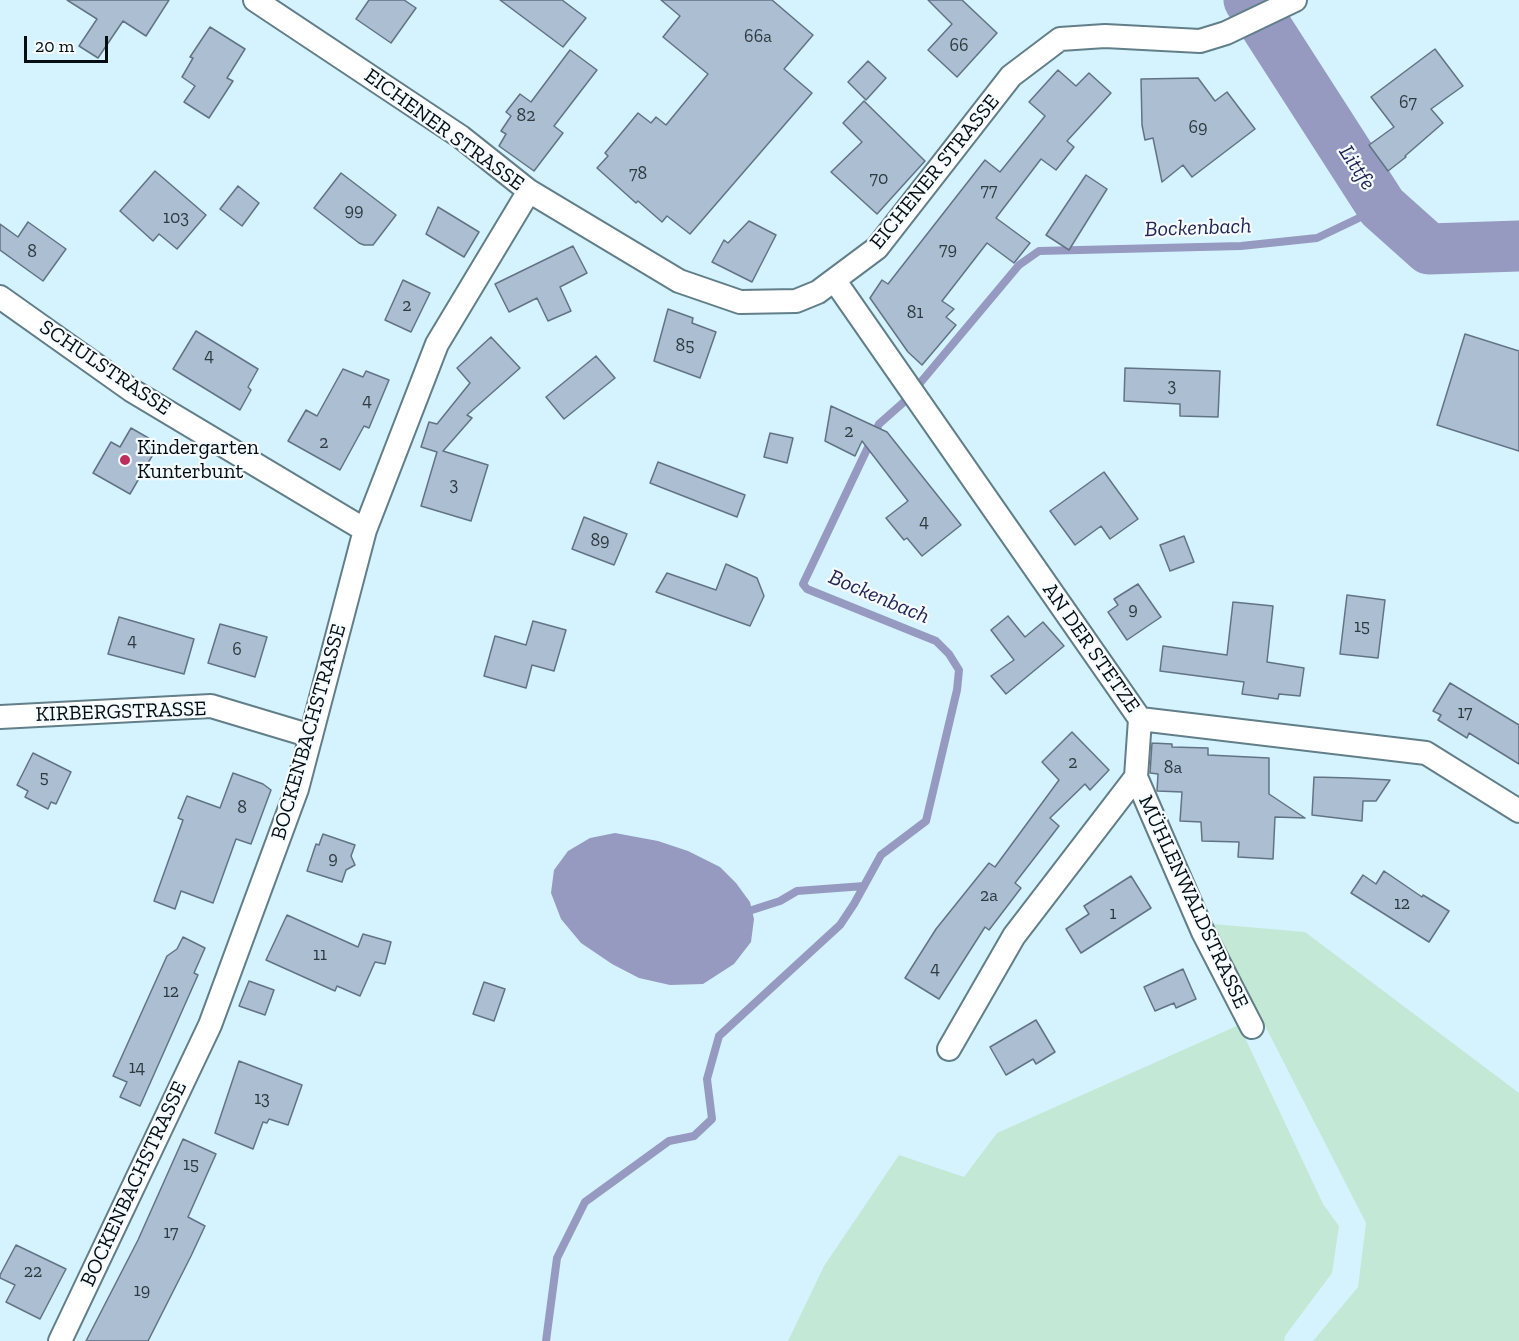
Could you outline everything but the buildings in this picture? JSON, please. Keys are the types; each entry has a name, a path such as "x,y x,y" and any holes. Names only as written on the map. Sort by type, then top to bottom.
{"street":[{"name":"EICHENER STRASSE","path":"255,0 461,137 529,191 679,281 740,302 796,301 836,281 877,248 1011,76 1060,39 1105,36 1200,41 1226,33 1289,3"},
{"name":"BOCKENBACHSTRASSE","path":"60,1341 210,1025 297,789 365,530 437,344 529,191"},
{"name":"AN DER STETZE","path":"836,281 1140,719 1426,753 1519,812"},
{"name":"SCHULSTRASSE","path":"0,297 131,390 365,530"},
{"name":"KIRBERGSTRASSE","path":"0,717 211,706 311,736"},
{"name":"MÜHLENWALDSTRASSE","path":"1140,719 1136,777 1203,932 1252,1028"},
{"name":"MÜHLENWALDSTRASSE","path":"949,1049 1014,936 1136,777"}],"green space":[{"path":"1213,924 1305,932 1519,1093 1519,1341 1313,1341 1358,1287 1366,1223"},
{"path":"1239,1025 1323,1204 1339,1226 1332,1273 1285,1336 1284,1341 788,1341 824,1266 899,1155 964,1177 997,1133"}],"water":[{"path":"615,833 658,841 688,851 720,867 736,883 750,902 754,919 751,942 734,964 703,984 670,985 639,978 612,964 581,943 561,919 551,893 554,870 568,851 590,838"}],"waterway":[{"name":"Littfe","path":"1249,0 1382,207 1429,249 1519,246"},
{"name":"Bockenbach","path":"546,1341 557,1258 585,1202 669,1141 694,1136 712,1119 707,1079 719,1036 840,925 881,855 926,821 957,690 959,670 949,654 936,641 807,589 803,584 879,424 905,401 1019,265 1039,251 1241,246 1317,238 1382,207"},
{"path":"752,910 780,901 797,891 864,886"}],"place":[{"name":"Kindergarten Kunterbunt","path":"125,460"}]}
